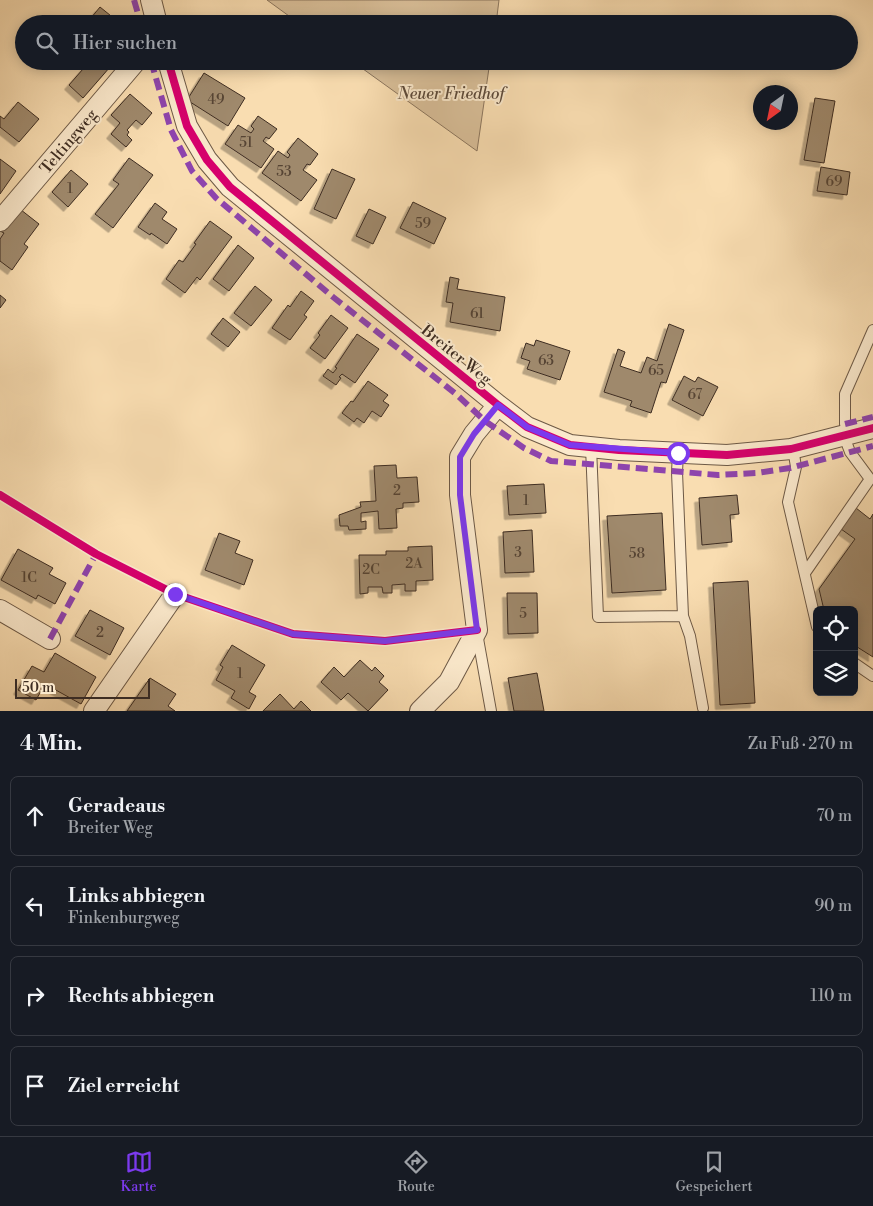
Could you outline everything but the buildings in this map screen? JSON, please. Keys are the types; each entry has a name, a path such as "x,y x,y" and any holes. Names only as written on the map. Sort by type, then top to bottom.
{"street":[{"path":"151,0 155,15"},
{"name":"Teltingweg","path":"0,221 128,70"},
{"name":"Breiter Weg","path":"171,70 187,126 207,160 230,187 527,427 570,445 727,455 794,448 848,436 873,428"},
{"path":"420,711 449,682 477,630 460,495 460,457 474,434 498,405"},
{"path":"94,711 175,594"},
{"path":"0,610 50,639"}],"lane":[{"path":"805,573 870,479 850,452 845,424 844,394 873,330"},
{"path":"591,447 598,617 683,616"},
{"path":"794,448 796,467 788,502 813,609"},
{"path":"678,453 677,472 683,616 690,636 703,708"},
{"path":"477,630 491,711"},
{"path":"858,666 873,676"}],"green space":[{"path":"267,0 499,0 497,15 288,15"},
{"name":"Neuer Friedhof","path":"364,70 489,70 477,151"}],"marked path":[{"path":"134,0 138,15"},
{"path":"154,70 171,130 192,171 216,198 333,297 456,394 485,421 524,448 551,461 718,475 757,473 790,468 873,446"},
{"path":"845,424 873,417"},
{"path":"50,639 96,554"}],"cycle path":[{"path":"171,70 187,126 207,160 230,187 527,427 570,445 619,450 727,455 791,449 873,428"},
{"path":"0,495 96,554 175,594 293,634 385,641 477,630"}],"route":[{"path":"175,594 293,634 385,641 477,630 460,495 460,457 474,434 498,405 527,427 570,445 678,453"}]}
